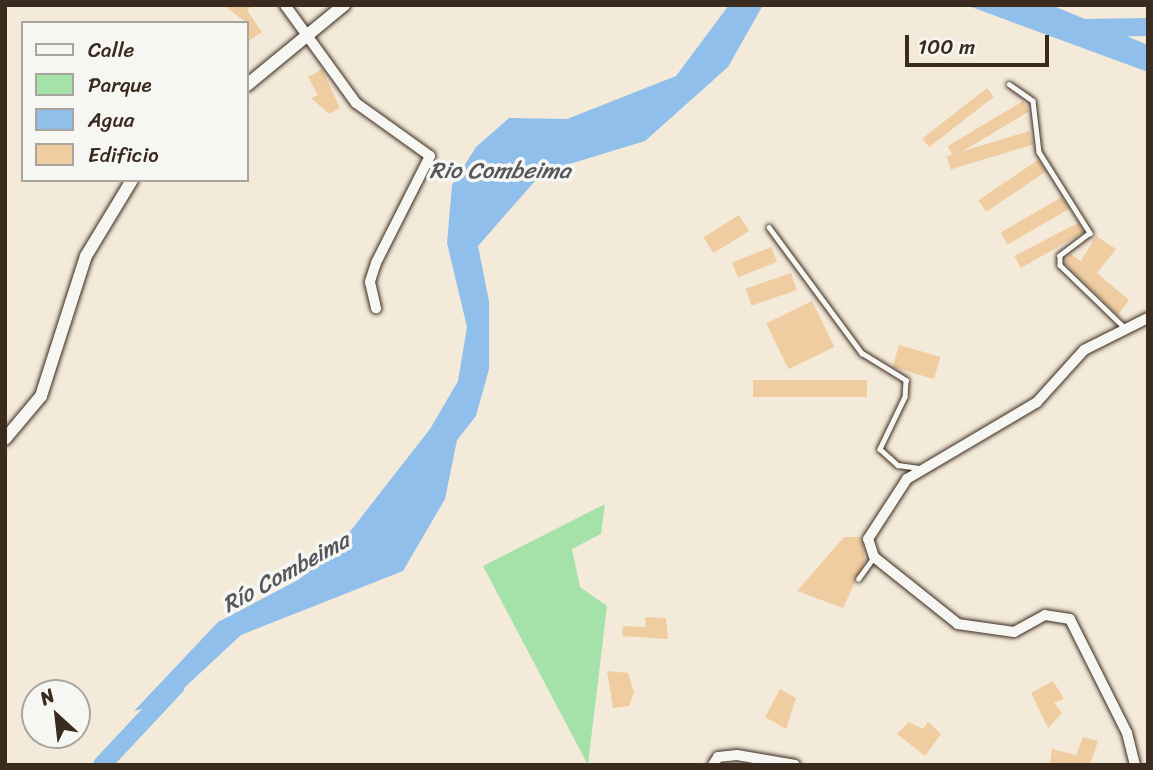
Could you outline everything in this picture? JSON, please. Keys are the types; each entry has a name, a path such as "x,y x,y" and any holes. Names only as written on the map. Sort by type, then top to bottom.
{"street":[{"path":"285,5 372,118 430,156 376,263 370,282 376,308"},
{"path":"248,84 344,5"},
{"path":"5,439 41,396 92,244 131,182"},
{"path":"1135,765 1126,733 1070,619 1045,615 1014,632 958,624 874,557 868,539 890,497 927,467 1037,402 1084,350 1122,326 1148,318"},
{"path":"713,765 718,757 737,755 795,765"}],"lane":[{"path":"1009,84 1033,101 1040,152 1090,233 1077,249 1060,256 1060,265 1122,326"},
{"path":"769,228 862,354 906,380 905,397 880,449 898,464 927,467"},
{"path":"858,579 874,557"}],"green space":[{"path":"605,504 601,534 572,549 580,587 607,606 588,765 483,566"}],"water":[{"name":"Rio Combeima","path":"729,5 763,5 728,67 645,141 543,172 478,246 489,301 489,369 476,416 457,440 445,499 403,571 241,635 170,701 134,711 218,622 298,580 334,552 430,429 458,381 467,327 447,243 452,185 476,147 509,118 567,119 676,76"},
{"path":"966,5 1051,5 1148,45 1148,72"}],"building":[{"path":"223,5 252,5 247,10 262,32 248,41 248,21"},
{"path":"322,69 340,108 329,114 311,98 318,95 308,77"},
{"path":"987,88 994,97 929,147 922,138"},
{"path":"1023,101 1029,111 954,157 948,146"},
{"path":"1029,131 1033,144 951,170 947,156"},
{"path":"1038,160 1046,172 986,212 978,200"},
{"path":"1062,197 1069,209 1008,245 1001,232"},
{"path":"739,215 749,231 713,253 703,237"},
{"path":"1078,223 1084,232 1021,268 1014,256"},
{"path":"1096,236 1116,249 1097,273 1129,300 1118,315 1065,263 1070,254 1081,261"},
{"path":"771,247 777,262 738,278 732,263"},
{"path":"791,273 797,290 751,306 746,289"},
{"path":"812,301 834,347 789,369 766,323"},
{"path":"899,345 940,357 934,379 893,367"},
{"path":"753,380 867,380 867,397 753,397"},
{"path":"844,537 861,537 865,561 843,608 797,591"},
{"path":"645,617 666,618 668,639 622,636 623,626 646,627"},
{"path":"607,671 628,673 634,692 629,706 613,708"},
{"path":"1053,681 1064,699 1054,703 1062,713 1048,728 1031,693"},
{"path":"780,689 796,698 786,729 765,717"},
{"path":"909,722 923,729 928,722 941,734 925,756 897,734"},
{"path":"1083,737 1098,741 1090,765 1050,763 1052,749 1076,755"}],"waterway":[{"name":"Río Combeima","path":"1084,28 1148,27"},
{"name":"Río Combeima","path":"102,765 176,686"}]}
